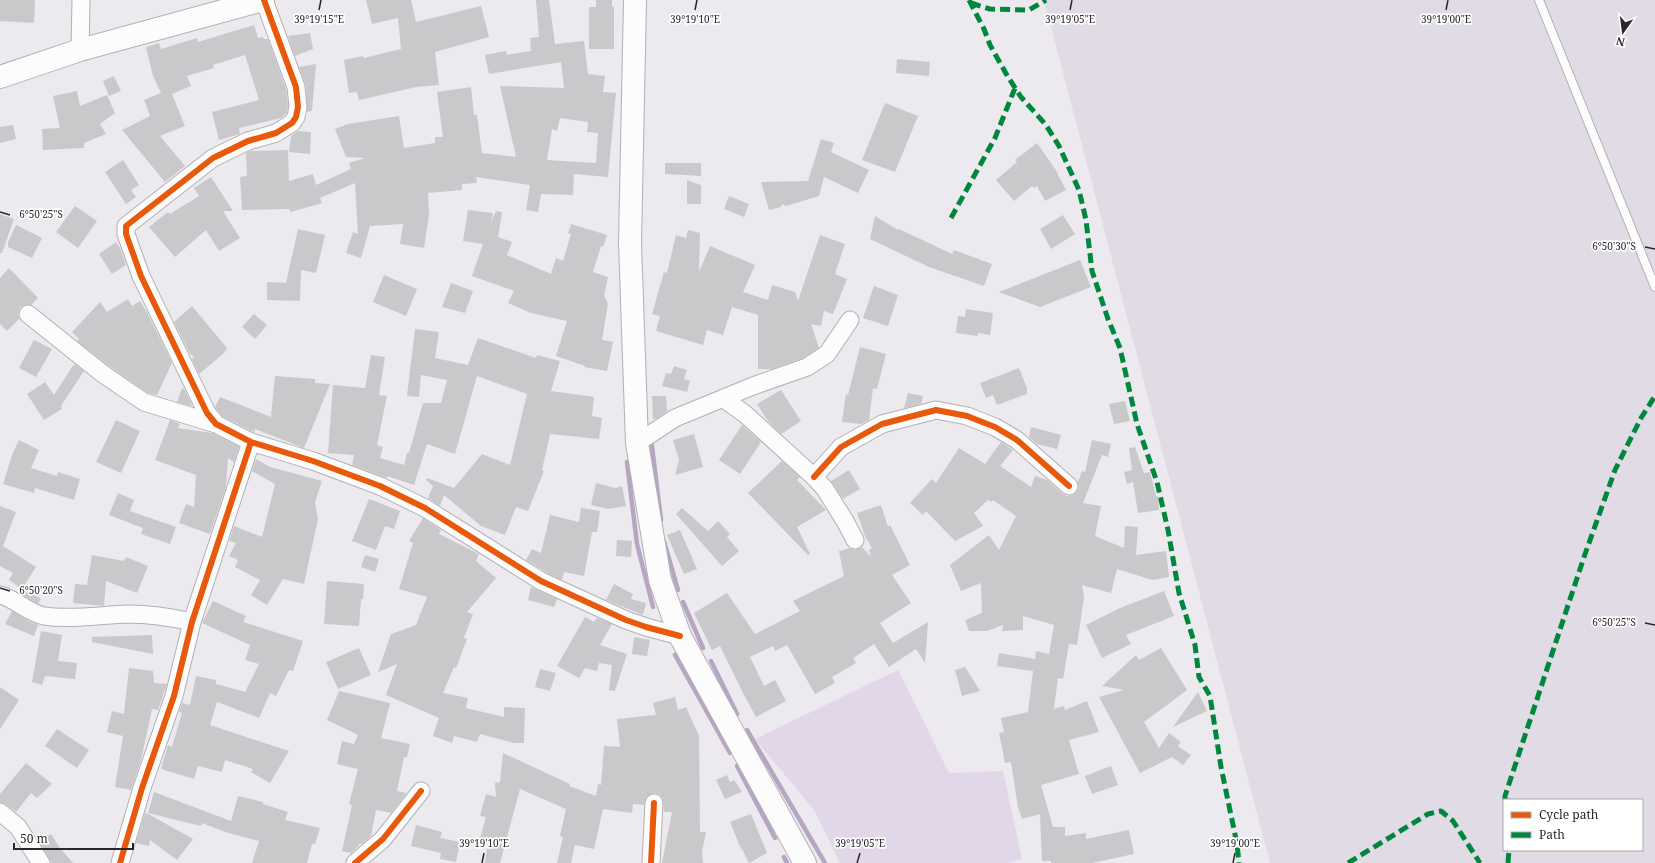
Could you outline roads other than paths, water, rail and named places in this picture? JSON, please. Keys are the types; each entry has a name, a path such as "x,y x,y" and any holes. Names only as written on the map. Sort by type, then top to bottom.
{"main road":[{"path":"0,77 80,50 260,0"},
{"path":"635,0 630,243 637,443 660,580 680,636 806,863"}],"street":[{"path":"80,50 81,0"},
{"path":"216,424 207,414 199,399 141,276 126,234 126,226 213,158 248,141 276,133 292,123 296,117 298,107 296,88 260,0"},
{"path":"28,314 102,374 144,402 216,424 251,442 313,460 380,486 425,508 541,581 626,620 680,636"},
{"path":"637,443 675,418 753,386 807,367 827,354 850,320"},
{"path":"724,399 745,414 814,477 829,496 855,540"},
{"path":"814,477 841,447 882,424 936,410 967,416 995,427 1017,440 1069,486"},
{"path":"120,863 142,788 174,696 192,622 251,442"},
{"path":"0,595 7,597 34,613 44,616 66,617 151,614 192,622"},
{"path":"355,863 383,839 421,791"},
{"path":"651,863 654,803"},
{"path":"0,812 18,827 41,863"}],"lane":[{"path":"1539,0 1655,287"}],"waterway":[{"path":"651,438 661,520"},
{"path":"627,462 637,544 653,607"},
{"path":"664,541 678,590"},
{"path":"683,602 703,648"},
{"path":"675,655 730,753"},
{"path":"711,661 737,714"},
{"path":"747,730 825,863"},
{"path":"737,766 775,838"},
{"path":"784,857 787,863"}]}
